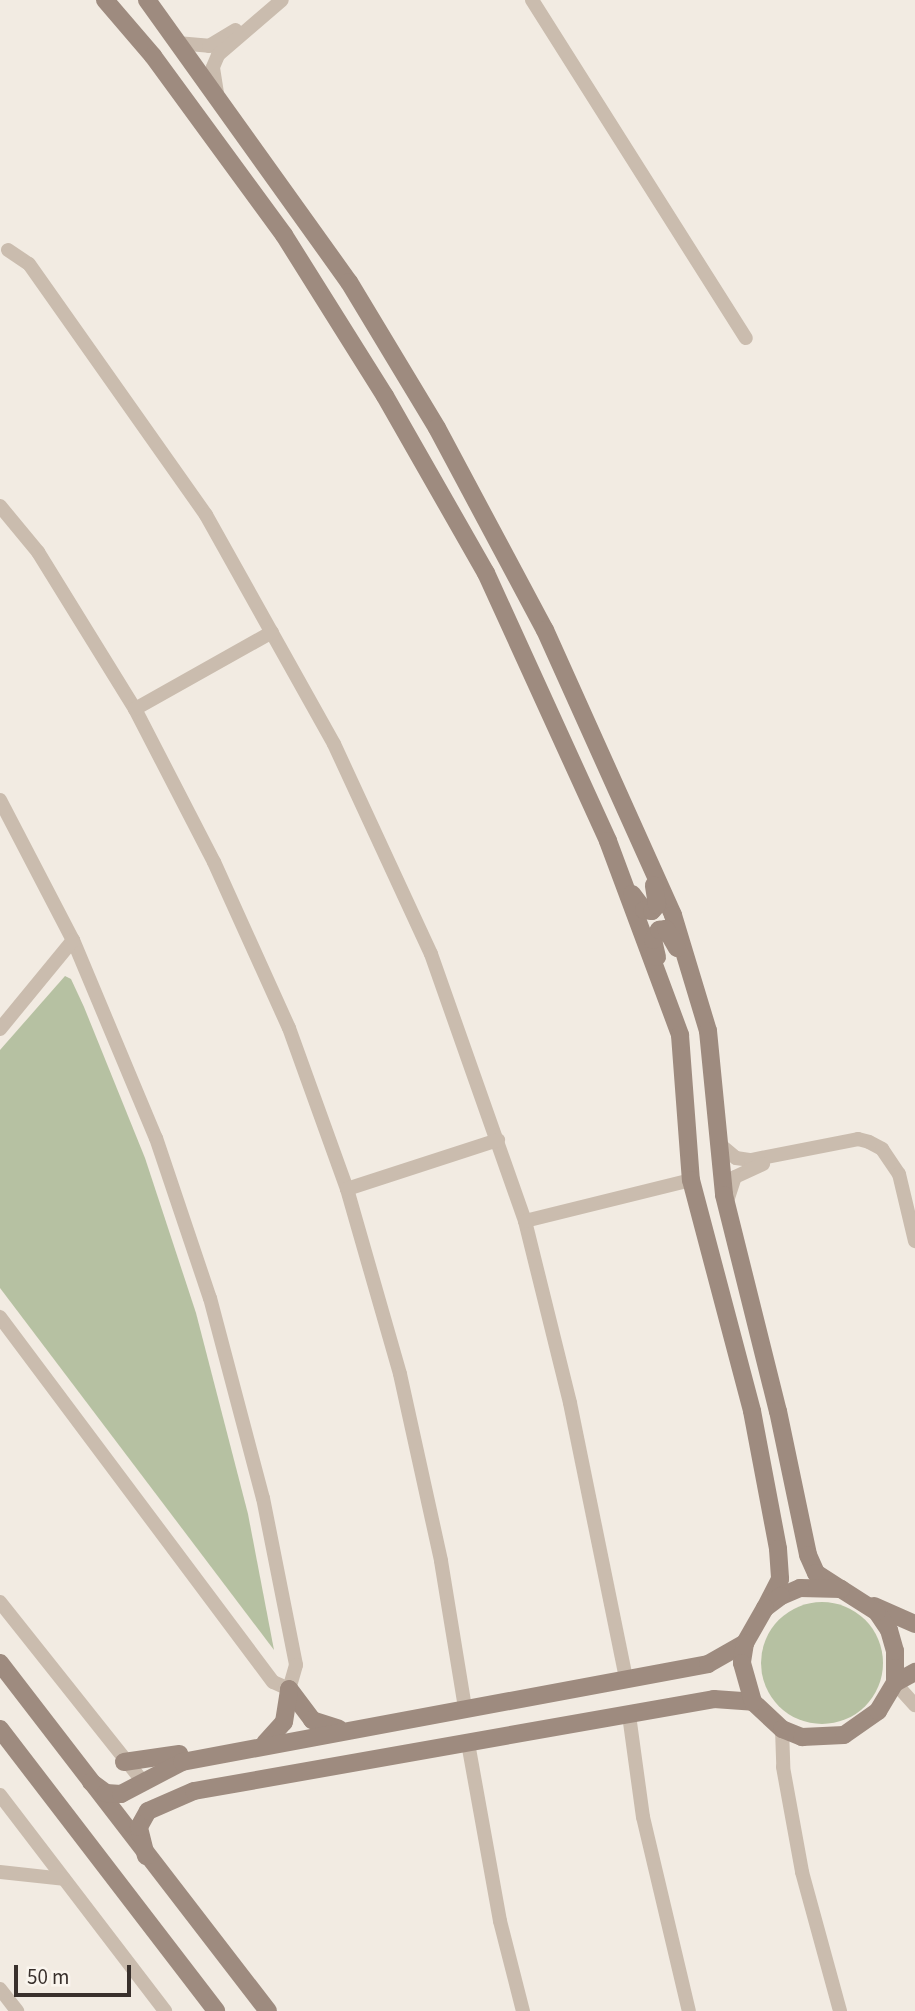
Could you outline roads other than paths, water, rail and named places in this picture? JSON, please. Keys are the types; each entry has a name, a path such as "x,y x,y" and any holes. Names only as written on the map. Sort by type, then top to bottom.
{"street":[{"path":"107,0 211,132 284,235 438,486 531,664 621,877 664,996 684,1061 691,1180 752,1411 778,1549 780,1579 745,1643 742,1663 753,1702 782,1729 812,1738 844,1735 878,1711 895,1683 915,1672"},
{"path":"177,43 209,46 282,0"},
{"path":"532,0 746,338"},
{"path":"148,2 217,93 349,282 471,489 545,630 673,915 708,1031 715,1137 726,1204 778,1411 808,1555 816,1573 841,1589 915,1624"},
{"path":"217,93 213,67 218,55 261,15"},
{"path":"8,250 25,258 99,359 206,515 272,632 385,848 441,980 525,1221 570,1403 626,1678"},
{"path":"0,506 38,552 135,709 256,949 289,1028 347,1189 422,1472 465,1707"},
{"path":"135,709 272,632"},
{"path":"0,800 73,940 156,1138 210,1298 266,1511 296,1665 280,1730 261,1745"},
{"path":"621,877 644,910 652,911 657,905 651,869"},
{"path":"664,996 653,940 659,930 669,933 694,983"},
{"path":"0,1029 73,940"},
{"path":"715,1137 724,1150 742,1159 798,1152 858,1139 882,1149 899,1174 915,1241"},
{"path":"347,1189 498,1140"},
{"path":"726,1204 730,1186 741,1172 798,1152"},
{"path":"525,1221 691,1180"},
{"path":"0,1317 274,1682 289,1689 320,1725 346,1729"},
{"path":"765,1608 800,1588 841,1589"},
{"path":"861,1598 889,1630 895,1651 895,1683 915,1705"},
{"path":"0,1602 124,1762 146,1780 160,1778 166,1784 167,1793 161,1804"},
{"path":"91,1782 114,1795 146,1780 167,1766 193,1759 708,1664 745,1643"},
{"path":"0,1663 268,2011"},
{"path":"146,1856 139,1827 148,1811 194,1791 714,1699 753,1702"},
{"path":"629,1715 643,1817 689,2011"},
{"path":"0,1729 216,2011"},
{"path":"782,1729 781,1758 800,1860 840,2011"},
{"path":"468,1744 497,1908 523,2011"},
{"path":"124,1762 235,1751"},
{"path":"193,1759 179,1774 182,1786 194,1791"},
{"path":"0,1796 165,2011"},
{"path":"0,1872 64,1879"},
{"path":"0,1989 17,2011"}]}
